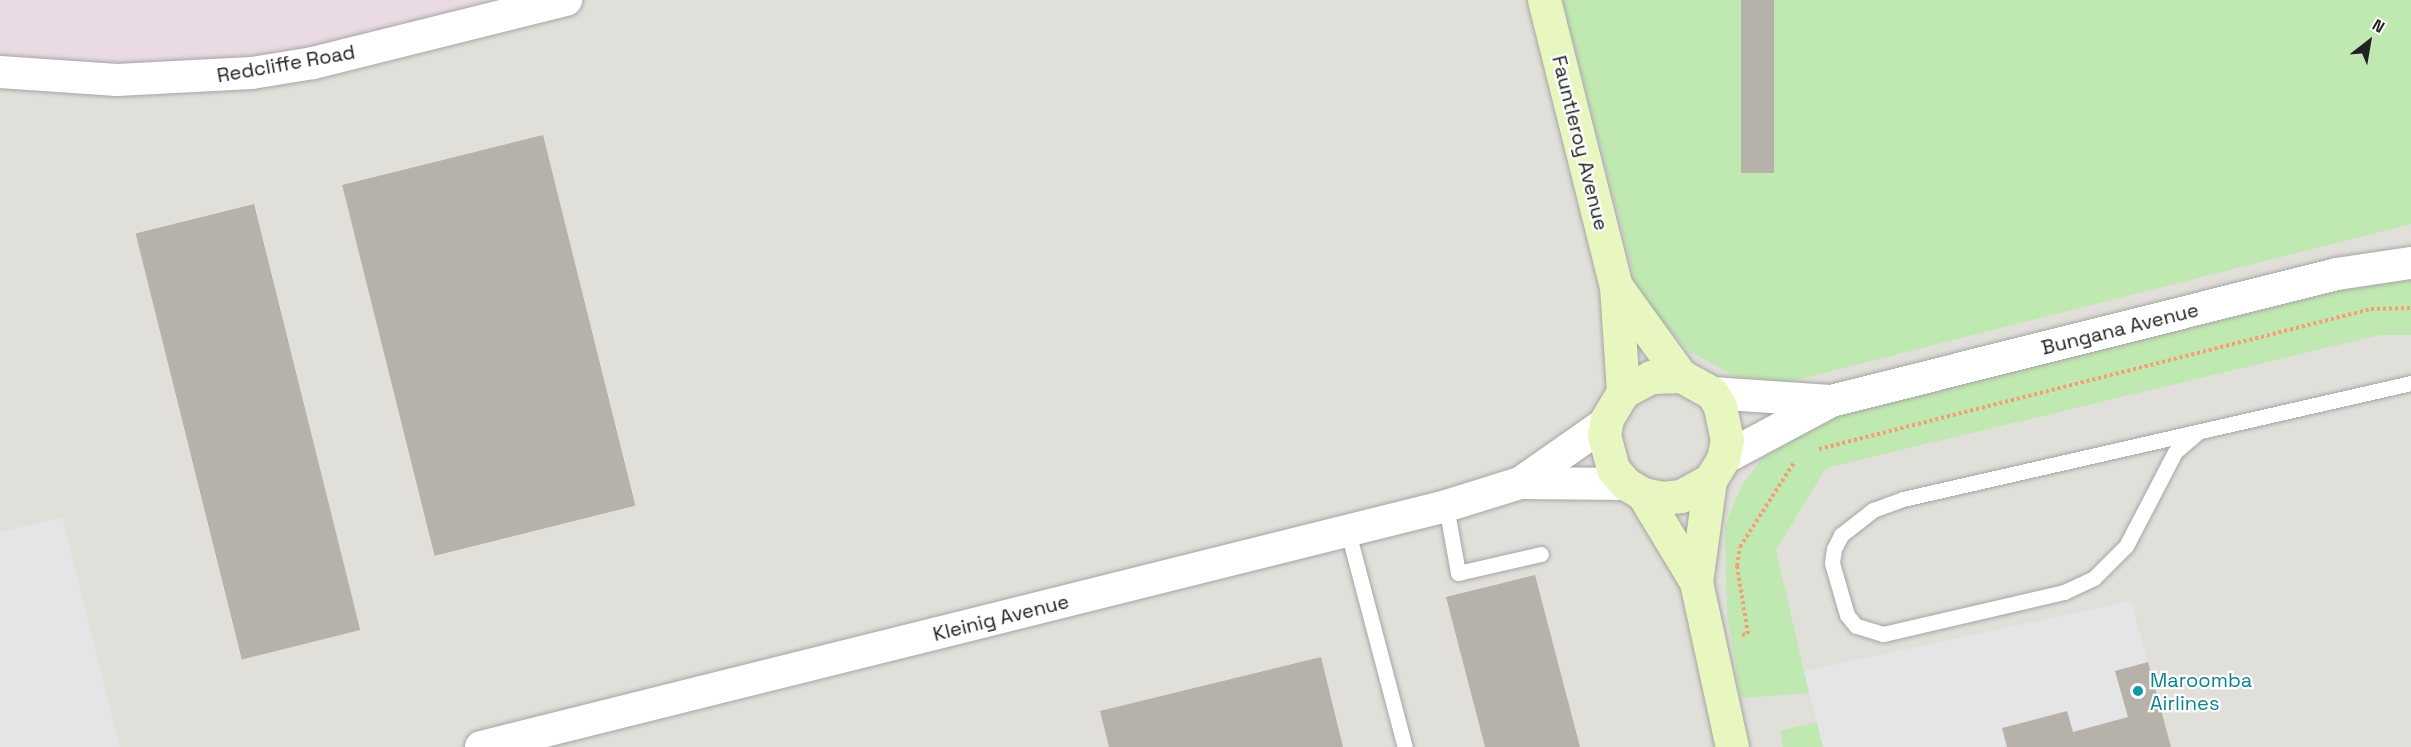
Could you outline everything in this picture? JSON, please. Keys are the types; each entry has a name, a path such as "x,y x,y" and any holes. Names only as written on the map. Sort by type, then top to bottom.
{"main road":[{"name":"Fauntleroy Avenue","path":"1544,0 1616,286 1623,392"},
{"name":"Fauntleroy Avenue","path":"1616,286 1681,376"},
{"path":"1696,582 1717,469 1727,441 1725,422 1712,393 1681,376 1651,377 1623,392 1606,423 1606,451 1696,582 1732,747"},
{"path":"1634,489 1681,496 1717,469"}],"street":[{"name":"Redcliffe Road","path":"0,72 117,80 252,73 313,63 566,0"},
{"name":"Bungana Avenue","path":"1717,469 1831,401 2337,274 2411,263"},
{"name":"Bungana Avenue","path":"1712,393 1831,401"},
{"name":"Kleinig Avenue","path":"481,747 1446,506 1520,483 1606,423"},
{"name":"Kleinig Avenue","path":"1520,483 1634,489"}],"lane":[{"path":"2198,432 2175,452 2126,546 2094,578 2064,592 1883,634 1856,626 1846,615 1832,563 1834,549 1840,535 1873,510 1903,499 2411,383"},
{"path":"1446,506 1458,573 1541,554"},
{"path":"1348,532 1405,747"}],"path":[{"path":"1811,451 2371,309 2411,308"},
{"path":"1709,639 1748,634 1737,566 1740,547 1799,454"}],"shaded area":[{"path":"0,0 567,0 313,64 0,72"},
{"path":"567,0 2411,0 2411,747 0,747 0,72 193,78"},
{"path":"62,517 120,747 0,747 0,532"},
{"path":"2131,601 2148,662 2115,671 2128,717 2073,732 2067,711 2007,747 1823,747 1804,671"}],"green space":[{"path":"1563,0 2411,0 2411,224 1788,382 1734,376 1689,351 1639,295"},
{"path":"2411,277 2411,335 2380,335 1826,468 1776,550 1809,693 1741,698 1727,613 1725,526 1741,487 1766,453 1830,418 2349,286"},
{"path":"1817,722 1823,747 1783,747 1780,731"}],"building":[{"path":"1741,0 1774,0 1774,173 1741,173"},
{"path":"543,135 635,506 435,556 342,185"},
{"path":"254,204 360,630 242,659 136,234"},
{"path":"1535,575 1580,747 1485,747 1446,597"},
{"path":"1321,657 1343,747 1109,747 1100,711"},
{"name":"Maroomba Airlines","path":"2148,662 2171,747 2007,747 2002,728 2067,711 2073,732 2128,717 2115,671"}],"place":[{"name":"Maroomba Airlines","path":"2138,691"}]}
